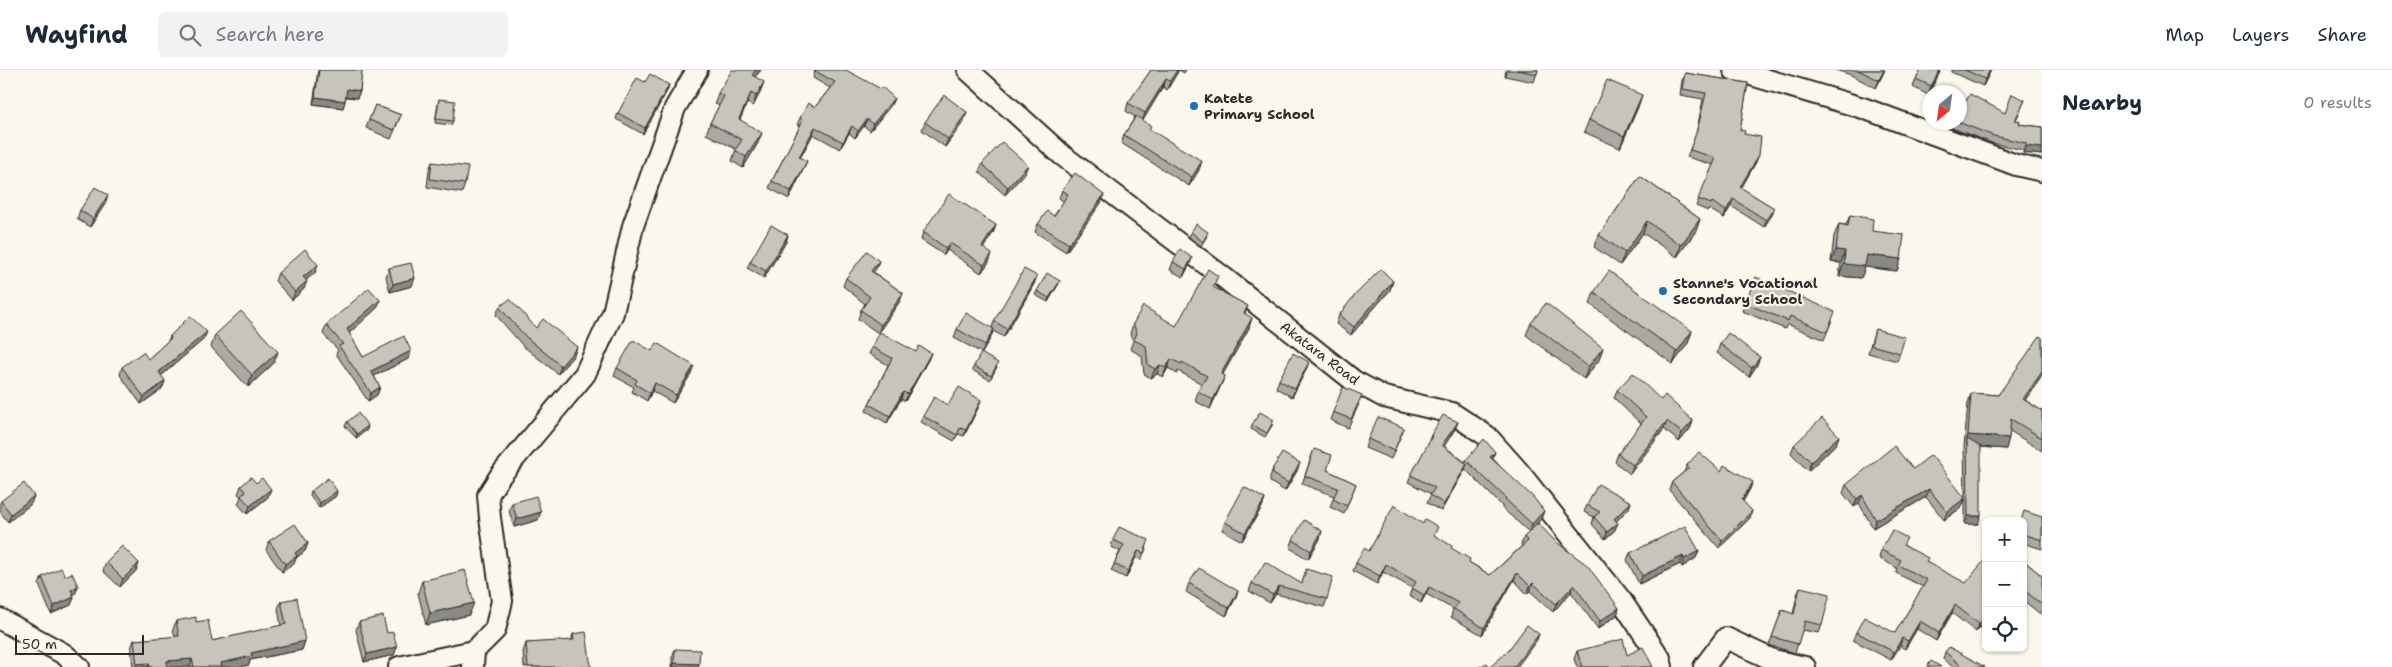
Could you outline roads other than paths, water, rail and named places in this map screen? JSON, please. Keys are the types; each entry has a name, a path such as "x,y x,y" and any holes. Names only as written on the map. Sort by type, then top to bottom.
{"street":[{"path":"399,667 474,659 495,630 502,601 488,495 500,476 585,374 613,313 634,226 675,108 697,70"},
{"name":"Akatara Road","path":"968,70 1062,154 1354,380 1384,397 1452,413 1487,436 1519,472 1621,600 1660,658 1662,667"},
{"path":"1734,70 1863,108 2016,165 2042,171"},
{"path":"0,619 64,654 79,667"},
{"path":"1704,667 1726,638 1773,660 1805,667"}],"place":[{"name":"Katete Primary School","path":"1194,106"},
{"name":"Stanne's Vocational Secondary School","path":"1663,291"}]}
